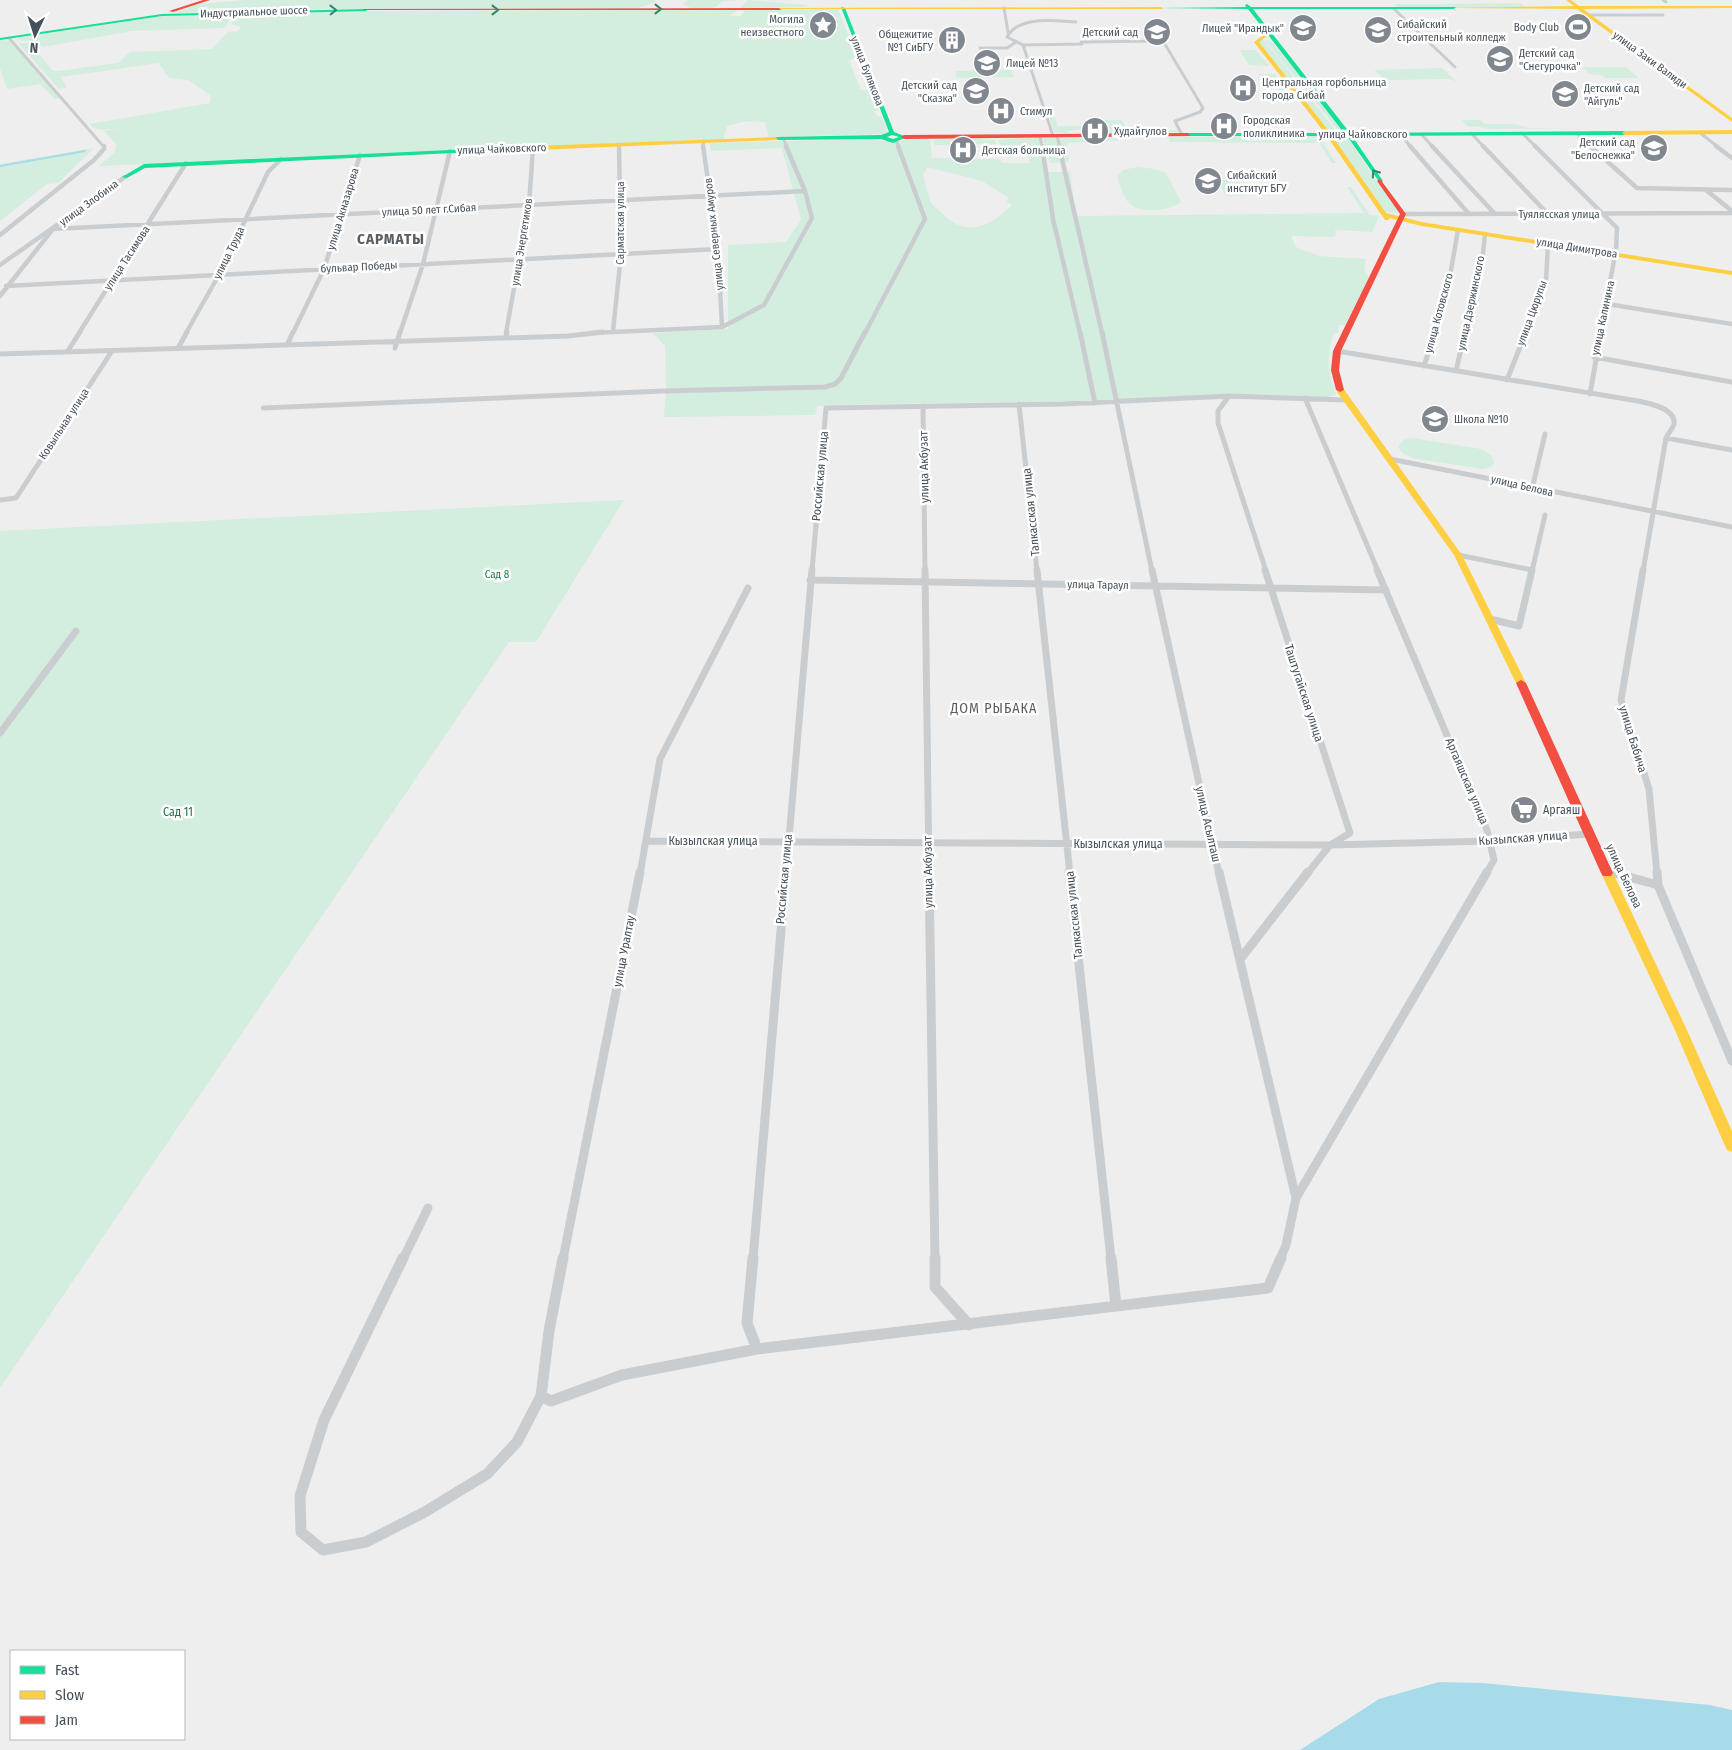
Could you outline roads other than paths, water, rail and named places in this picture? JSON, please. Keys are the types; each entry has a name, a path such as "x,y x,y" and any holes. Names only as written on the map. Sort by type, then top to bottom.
{"main road":[{"name":"Индустриальное шоссе","path":"184,11 208,0"},
{"name":"Индустриальное шоссе","path":"768,0 805,6"},
{"path":"1573,4 1664,1 1732,2"},
{"name":"Индустриальное шоссе","path":"5,38 184,11 805,6 843,8 1004,8 1573,4"},
{"path":"1573,4 1732,8"},
{"name":"улица Заки Валиди","path":"1573,4 1732,120"},
{"path":"1248,6 1267,37 1348,134 1402,217"},
{"name":"улица Булякова","path":"843,8 894,137"},
{"path":"1267,37 1256,41 1328,134 1395,231"},
{"name":"улица Чайковского","path":"125,177 144,166 186,163 783,138 1732,132"},
{"name":"улица Димитрова","path":"1384,215 1402,217 1422,224 1732,273"},
{"name":"улица Белова","path":"1402,217 1337,351 1334,371 1346,400 1458,555 1490,619 1680,1028 1732,1146"}],"street":[{"path":"1389,4 1455,67"},
{"path":"1004,8 1008,32 1007,37 1022,45 1163,41 1203,108 1200,112 1175,121 1182,135"},
{"path":"1589,15 1663,15"},
{"path":"1008,32 1012,28 1029,22 1076,22"},
{"path":"0,235 94,160 104,149 104,146 72,107 5,38"},
{"path":"980,48 1006,48 1016,42"},
{"name":"улица Асылташ","path":"1022,45 1055,136 1118,402 1155,586 1212,845 1241,958 1296,1198 1286,1245 1268,1288 1116,1306"},
{"path":"1699,132 1732,158"},
{"path":"1471,133 1548,214"},
{"name":"улица Калинина","path":"1522,133 1617,228 1616,254 1607,304 1594,357 1590,394"},
{"path":"1576,133 1637,188 1651,190 1732,190"},
{"path":"1400,134 1469,214"},
{"path":"1421,134 1495,214"},
{"path":"1040,136 1053,219 1095,403"},
{"path":"262,408 664,391 825,387 834,384 841,378 925,219 894,137"},
{"path":"1,354 506,336 568,336 613,331 722,327 764,305 812,218 805,191 783,138"},
{"name":"улица Северных Амуров","path":"704,141 703,147 712,196 718,249 722,327"},
{"name":"Сарматская улица","path":"613,331 621,255 619,144"},
{"name":"улица Энергетиков","path":"506,336 529,205 533,148"},
{"path":"395,348 423,264 450,151"},
{"name":"улица Акназарова","path":"288,344 324,268 360,156"},
{"name":"улица Труда","path":"178,348 220,274 268,172 281,159"},
{"name":"улица Тасимова","path":"67,352 186,163"},
{"name":"улица Злобина","path":"0,265 125,177"},
{"path":"1706,190 1732,212"},
{"name":"улица 50 лет г.Сибая","path":"53,228 148,225 805,191"},
{"name":"Туялясская улица","path":"1402,217 1469,214 1732,212"},
{"name":"улица Злобина","path":"0,296 53,228"},
{"name":"улица Котовского","path":"1424,366 1447,293 1458,230"},
{"name":"улица Дзержинского","path":"1456,371 1482,263 1484,234"},
{"name":"улица Цюрупы","path":"1507,380 1546,281 1548,244"},
{"name":"бульвар Победы","path":"0,288 7,286 111,282 324,268 718,249"},
{"path":"1607,304 1732,324"},
{"name":"Ковыльная улица","path":"0,500 16,498 112,351"},
{"path":"1337,351 1590,394"},
{"path":"1594,357 1732,382"},
{"name":"улица Бабича","path":"1590,394 1667,410 1673,417 1674,424 1666,438 1621,700 1640,755 1649,789 1658,885 1732,1061"},
{"path":"923,406 1095,403 1229,396 1346,400"},
{"name":"Таштугайская улица","path":"1229,396 1218,411 1218,423 1350,833 1330,845 1241,958"},
{"name":"Аргаяшская улица","path":"1296,1198 1494,860 1490,841 1305,398"},
{"name":"Талкасская улица","path":"1019,404 1116,1306"},
{"name":"Российская улица","path":"757,1350 746,1323 826,408 923,406"},
{"name":"улица Акбузат","path":"923,406 927,843 935,1287 968,1325"},
{"path":"1532,489 1545,434"},
{"path":"1666,438 1732,450"},
{"name":"улица Белова","path":"1390,459 1732,528"},
{"name":"улица Белова","path":"1490,619 1519,626 1545,515"},
{"path":"1458,555 1532,570"},
{"name":"улица Тараул","path":"810,580 1386,590"},
{"name":"улица Уралтау","path":"542,1396 549,1331 646,841 660,758 748,588"},
{"path":"0,733 76,631"},
{"name":"Кызылская улица","path":"646,841 1330,845 1490,841 1590,834"},
{"path":"1606,871 1658,885"},
{"path":"428,1208 324,1420 300,1496 301,1532 322,1550 366,1542 487,1474 517,1442 542,1396 551,1401 622,1375 757,1350 1116,1306"}],"water":[{"path":"1439,1682 1483,1683 1710,1705 1732,1710 1732,1750 1300,1750 1379,1699"}],"waterway":[{"path":"0,166 85,151"}],"place":[{"name":"Могила неизвестного","path":"823,25"},
{"name":"Body Club","path":"1578,27"},
{"name":"Лицей \"Ирандык\"","path":"1303,28"},
{"name":"Сибайский строительный колледж","path":"1378,30"},
{"name":"Детский сад","path":"1157,32"},
{"name":"Общежитие №1 СиБГУ","path":"952,40"},
{"name":"Детский сад \"Снегурочка\"","path":"1500,59"},
{"name":"Лицей №13","path":"987,63"},
{"name":"Центральная горбольница города Сибай","path":"1243,88"},
{"name":"Детский сад \"Сказка\"","path":"976,91"},
{"name":"Детский сад \"Айгуль\"","path":"1565,94"},
{"name":"Стимул","path":"1001,111"},
{"name":"Городская поликлиника","path":"1224,126"},
{"name":"Худайгулов","path":"1095,131"},
{"name":"Детский сад \"Белоснежка\"","path":"1654,148"},
{"name":"Детская больница","path":"963,150"},
{"name":"Сибайский институт БГУ","path":"1208,181"},
{"name":"Школа №10","path":"1435,419"},
{"name":"Аргаяш","path":"1524,810"}],"district":[{"name":"САРМАТЫ","path":"391,239"},
{"name":"ДОМ РЫБАКА","path":"994,708"}],"park label":[{"name":"Сад 8","path":"497,574"},
{"name":"Сад 11","path":"178,812"}]}
